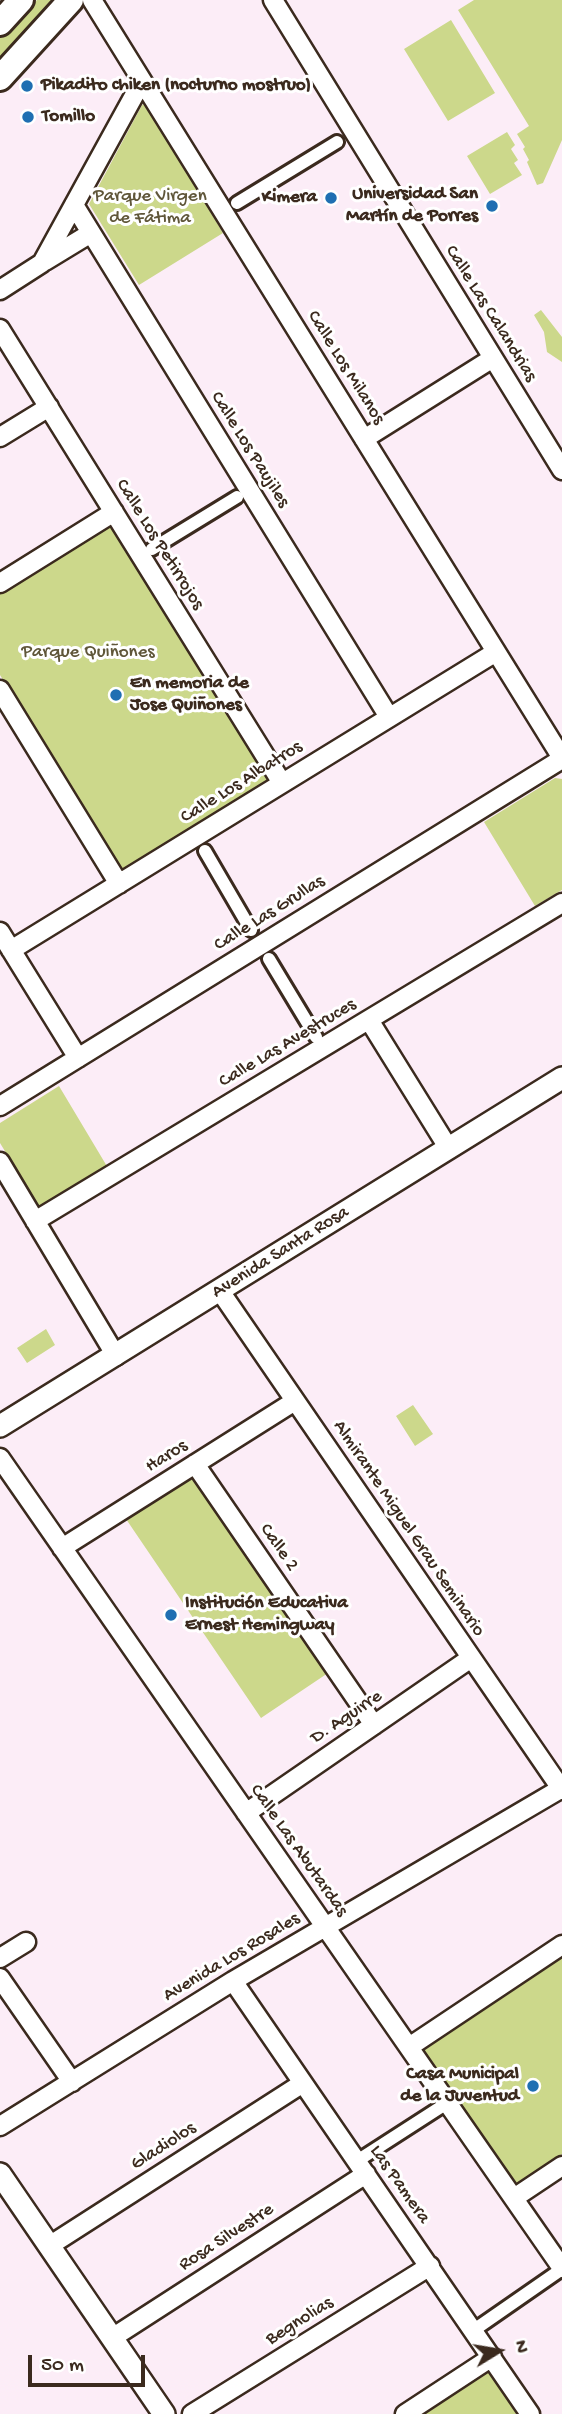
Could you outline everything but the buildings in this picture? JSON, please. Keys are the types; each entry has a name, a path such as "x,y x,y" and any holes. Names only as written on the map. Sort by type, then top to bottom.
{"main road":[{"path":"0,23 21,0"},
{"path":"0,78 71,0"}],"street":[{"name":"Calle Los Milanos","path":"92,0 562,759"},
{"name":"Calle Las Calandrias","path":"273,0 562,470"},
{"path":"42,263 141,79"},
{"path":"237,203 337,142"},
{"name":"Calle Los Paujiles","path":"74,205 389,718"},
{"path":"0,290 91,233"},
{"name":"Calle Los Petirrojos","path":"0,328 282,783"},
{"path":"364,439 493,358"},
{"path":"0,437 49,407"},
{"path":"152,549 237,497"},
{"path":"0,583 114,512"},
{"name":"Calle Los Albatros","path":"11,950 496,652"},
{"path":"0,690 119,884"},
{"name":"Calle Las Grullas","path":"0,1106 562,759"},
{"path":"205,852 251,930"},
{"name":"Calle Las Avestruces","path":"35,1221 562,902"},
{"path":"0,932 78,1058"},
{"path":"269,958 316,1037"},
{"path":"369,1020 449,1149"},
{"name":"Avenida Santa Rosa","path":"0,1426 562,1078"},
{"path":"0,1162 116,1356"},
{"name":"Almirante Miguel Grau Seminario","path":"220,1291 562,1789"},
{"name":"Haros","path":"62,1548 295,1401"},
{"name":"Calle Las Abutardas","path":"0,1458 562,2268"},
{"name":"Calle 2","path":"195,1464 374,1725"},
{"name":"D. Aguirre","path":"246,1812 471,1658"},
{"name":"Avenida Los Rosales","path":"0,2126 233,1981 562,1789"},
{"path":"0,1958 26,1942"},
{"path":"409,2047 562,1945"},
{"path":"0,1978 72,2082"},
{"name":"Las Pamera","path":"233,1981 530,2414"},
{"name":"Gladiolos","path":"48,2246 303,2083"},
{"name":"Rosa Silvestre","path":"111,2338 361,2167 447,2103"},
{"path":"513,2198 562,2166"},
{"path":"0,2174 164,2414"},
{"name":"Begnolias","path":"192,2414 430,2266"},
{"path":"474,2330 562,2268"},
{"path":"405,2414 492,2357"}],"green space":[{"path":"37,0 60,0 0,61 0,38"},
{"path":"474,0 562,0 562,140 543,183 537,185 527,162 529,160 523,149 525,147 517,134 529,126 458,10"},
{"path":"451,20 495,93 448,121 404,49"},
{"name":"Parque Virgen de Fátima","path":"146,103 223,233 139,285 89,204 142,105"},
{"path":"507,132 515,145 511,149 518,160 514,163 522,175 490,194 467,156"},
{"path":"541,310 562,337 562,362 547,352 544,332 534,315"},
{"name":"Parque Quiñones","path":"109,523 269,782 121,871 0,675 0,591"},
{"path":"555,778 562,779 562,890 535,906 484,822"},
{"path":"59,1086 108,1168 40,1209 0,1143 0,1123"},
{"path":"46,1329 55,1345 27,1363 17,1348"},
{"path":"413,1405 433,1434 415,1446 396,1416"},
{"path":"189,1478 194,1481 328,1673 261,1718 126,1519"},
{"path":"562,1955 562,2154 517,2184 423,2049"},
{"path":"489,2369 519,2414 422,2414"}],"place":[{"name":"Pikadito chiken (nocturno mostruo)","path":"27,86"},
{"name":"Tomillo","path":"28,117"},
{"name":"Kimera","path":"331,198"},
{"name":"Universidad San Martín de Porres","path":"492,206"},
{"name":"En memoria de Jose Quiñones","path":"116,695"},
{"name":"Institución Educativa Ernest Hemingway","path":"171,1615"},
{"name":"Casa Municipal de la Juventud","path":"533,2086"}]}
